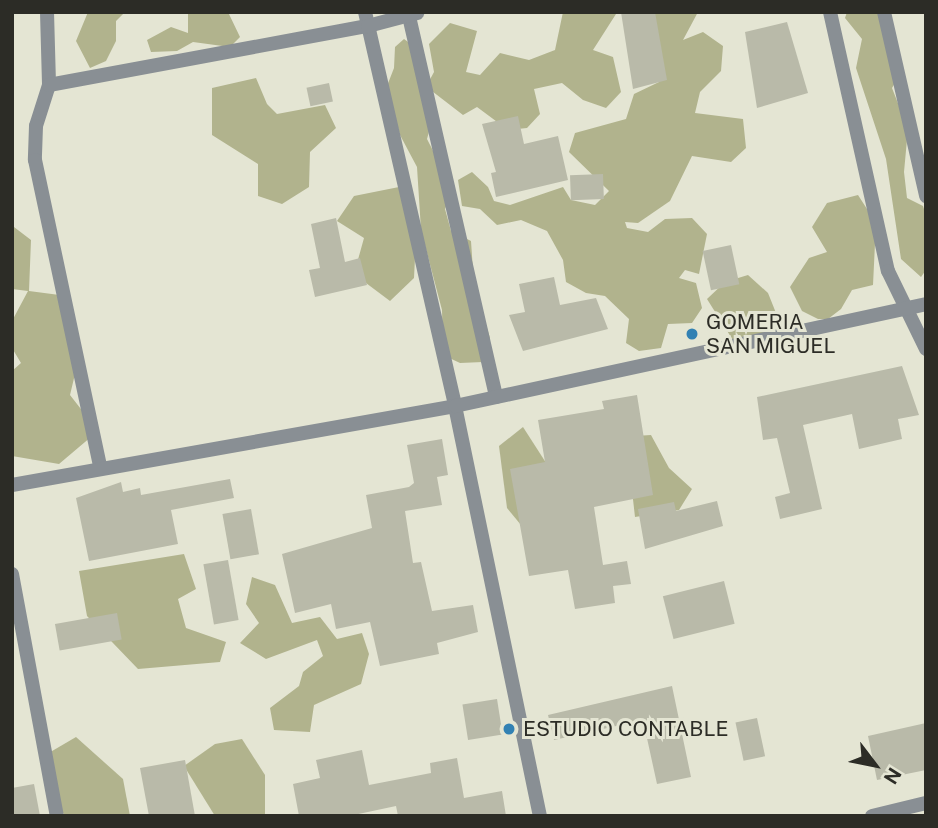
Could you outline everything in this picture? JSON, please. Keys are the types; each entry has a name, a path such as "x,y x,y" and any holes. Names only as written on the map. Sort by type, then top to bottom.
{"street":[{"path":"47,12 49,85 37,127 35,160 100,467"},
{"path":"831,12 888,271 926,349"},
{"path":"884,12 926,196"},
{"path":"49,85 366,19 412,13 496,397"},
{"path":"366,19 455,406 540,816"},
{"path":"12,485 100,467 455,406 926,303"},
{"path":"12,573 57,816"},
{"path":"872,816 926,803"}],"green space":[{"path":"88,12 125,12 116,21 116,41 106,61 90,68 76,41"},
{"path":"188,12 228,12 240,37 230,47 193,42 177,51 151,52 147,40 171,27 188,33"},
{"path":"563,12 616,14 593,50 613,57 621,92 606,108 583,100 562,83 534,89 540,114 527,128 508,130 477,107 463,115 428,88 433,117 427,139 453,190 445,209 451,231 471,241 474,285 490,338 483,362 460,363 443,355 442,310 421,230 417,167 400,135 387,86 394,68 395,47 404,39 419,50 427,85 434,72 429,44 450,23 477,31 466,72 480,75 500,53 529,60 555,50"},
{"path":"649,12 698,12 683,40 703,32 723,46 721,71 700,92 695,113 743,119 746,148 731,162 692,156 670,201 638,223 625,222 627,228 648,232 665,219 692,218 707,234 699,274 685,270 679,278 696,283 702,308 692,323 668,324 661,348 639,351 626,343 629,319 605,296 586,293 566,282 563,260 547,231 521,220 497,225 480,209 462,206 458,180 472,172 488,187 494,201 510,205 563,187 571,200 595,205 609,191 569,152 575,133 626,119 634,94 659,82"},
{"path":"847,12 881,12 899,76 892,88 908,129 904,172 907,198 923,206 926,215 926,270 921,277 901,259 886,159 856,68 862,39 845,18"},
{"path":"256,78 267,104 277,114 325,105 336,128 310,152 309,187 282,204 258,196 258,164 212,135 212,88"},
{"path":"404,186 416,238 414,278 390,301 354,274 364,238 337,221 354,196"},
{"path":"858,195 876,223 873,285 852,290 841,309 828,319 818,319 802,311 790,287 809,258 827,252 812,227 827,203"},
{"path":"14,227 31,240 29,291 67,296 80,353 70,395 98,431 59,464 12,456 12,371 21,363 12,348 12,321 28,291 12,289"},
{"path":"748,275 768,293 776,313 763,336 734,342 707,299 725,282"},
{"path":"523,427 550,469 521,525 507,508 499,446"},
{"path":"651,435 669,468 692,489 679,510 635,517 630,473 635,436"},
{"path":"184,554 196,589 178,599 186,628 226,642 220,662 138,669 87,616 79,571"},
{"path":"252,577 275,585 292,623 320,617 337,639 362,633 369,654 361,684 314,705 310,732 274,730 270,708 299,686 303,672 323,656 317,640 266,659 240,643 259,623 246,604"},
{"path":"76,737 123,779 130,816 65,816 55,800 47,754"},
{"path":"242,739 265,775 265,816 215,816 184,766 215,744"}],"building":[{"path":"621,12 655,12 667,80 633,89"},
{"path":"787,22 808,93 757,108 745,32"},
{"path":"329,83 333,102 310,106 307,88"},
{"path":"518,116 524,144 558,136 568,180 496,197 491,173 496,172 482,124"},
{"path":"603,174 604,199 571,200 570,175"},
{"path":"336,218 345,262 360,258 367,285 315,297 309,270 320,268 311,224"},
{"path":"731,245 739,284 711,290 703,251"},
{"path":"554,277 560,305 596,298 608,329 523,351 509,315 525,312 519,284"},
{"path":"902,366 919,415 898,419 902,439 859,449 852,414 803,425 822,509 780,519 775,497 790,493 777,438 763,440 757,397"},
{"path":"637,395 653,495 594,507 603,565 627,561 631,584 613,586 615,603 575,609 568,570 529,576 510,469 545,462 538,420 604,409 602,401"},
{"path":"442,439 448,475 437,477 442,505 405,511 413,563 421,562 432,611 473,605 478,632 437,643 439,654 380,666 370,622 336,629 331,604 295,613 282,554 372,528 366,495 409,487 414,483 407,445"},
{"path":"230,479 234,498 171,510 178,544 89,561 76,498 121,482 123,492 140,488 141,495"},
{"path":"717,501 723,526 645,549 638,509 674,502 676,511"},
{"path":"251,509 259,554 230,559 222,514"},
{"path":"228,560 239,620 214,624 203,564"},
{"path":"724,581 735,624 674,639 663,596"},
{"path":"117,613 122,640 60,651 55,624"},
{"path":"672,686 691,777 657,784 643,720 554,740 548,715"},
{"path":"497,699 503,735 468,740 462,704"},
{"path":"757,718 765,756 744,761 735,723"},
{"path":"926,723 926,770 877,780 868,736"},
{"path":"362,750 369,785 431,773 430,763 457,758 464,798 502,791 506,816 398,816 396,806 349,816 299,816 293,784 320,778 316,760"},
{"path":"185,760 195,816 149,816 140,768"},
{"path":"34,784 40,816 12,816 12,788"}],"place":[{"name":"GOMERIA SAN MIGUEL","path":"692,334"},
{"name":"ESTUDIO CONTABLE","path":"509,729"}]}
